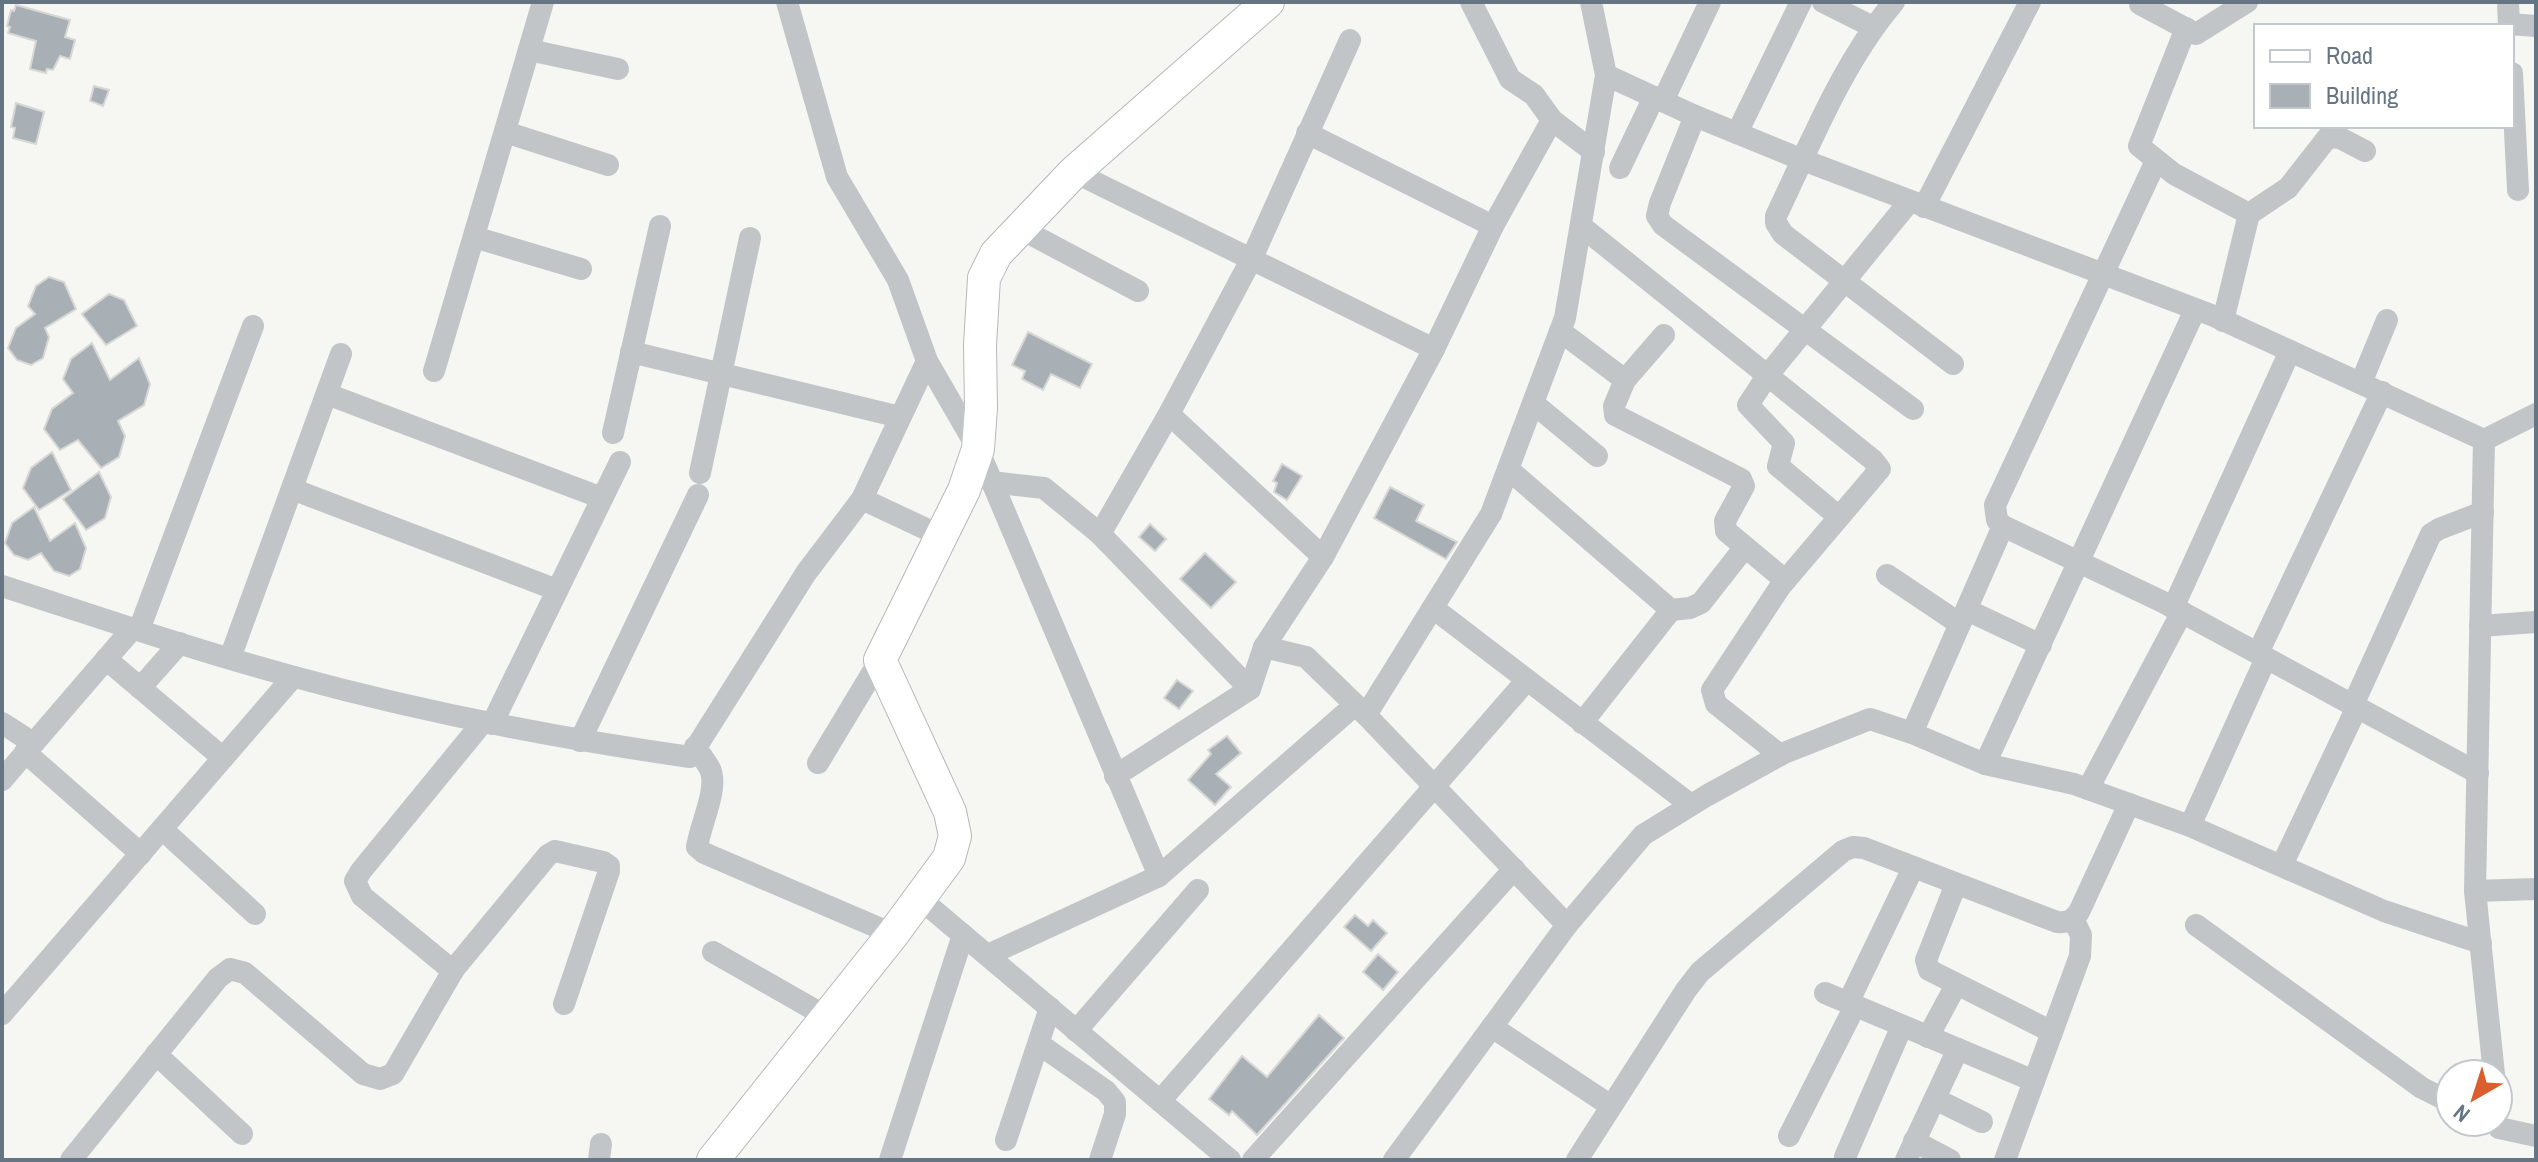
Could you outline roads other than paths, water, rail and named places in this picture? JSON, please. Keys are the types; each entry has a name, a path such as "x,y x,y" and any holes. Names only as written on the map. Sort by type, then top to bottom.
{"street":[{"path":"434,371 543,2"},
{"path":"787,2 837,177 898,280 927,361 978,449 1159,876"},
{"path":"818,763 880,660 964,490 978,449 984,278 996,254 1074,172 1268,2"},
{"path":"1471,2 1510,79 1534,95 1552,120 1594,152"},
{"path":"988,955 1159,876 1361,710 1433,608 1491,514 1565,318 1606,75 1591,2"},
{"path":"1620,168 1710,2"},
{"path":"1737,133 1801,2"},
{"path":"1823,2 1873,27"},
{"path":"1894,2 1873,27 1803,160 1776,216 1776,223 1783,234 1953,364"},
{"path":"1839,517 1778,466 1784,443 1748,405 1767,376 1845,280 1916,204 2030,2"},
{"path":"2140,2 2196,34 2247,2"},
{"path":"2509,17 2536,26"},
{"path":"2186,28 2139,146 2174,174 2249,214"},
{"path":"1100,534 1169,414 1252,258 1350,40"},
{"path":"529,50 618,69"},
{"path":"1606,75 1803,160 2223,321 2484,440"},
{"path":"2514,112 2518,190"},
{"path":"1695,116 1660,203 1657,216 1663,225 1913,409"},
{"path":"1115,776 1250,689 1264,647 1323,557 1434,349 1493,226 1552,120"},
{"path":"505,132 608,165"},
{"path":"1307,133 1493,226"},
{"path":"2223,321 2249,214 2288,188 2328,137 2340,138 2365,151"},
{"path":"2156,161 1995,505 1995,513 2003,526 2178,610 2478,773"},
{"path":"1074,172 1434,349"},
{"path":"613,433 660,226"},
{"path":"1581,226 1873,460 1880,469 1785,580 1712,690 1716,704 1780,755"},
{"path":"1021,229 1138,291"},
{"path":"474,237 581,269"},
{"path":"580,741 699,484 750,238"},
{"path":"1985,764 2195,310"},
{"path":"2190,826 2372,388 2387,320"},
{"path":"2,780 106,659 136,629 253,326"},
{"path":"1560,331 1625,380"},
{"path":"1664,335 1625,380 1614,406 1615,415 1737,476 1743,482 1742,490 1724,526 1785,580"},
{"path":"2088,789 2178,610 2290,351"},
{"path":"631,352 900,417"},
{"path":"230,658 341,354"},
{"path":"2,586 293,677 488,723 580,741 690,757 806,573 862,499 927,361"},
{"path":"327,394 602,498"},
{"path":"1533,403 1597,456"},
{"path":"1169,414 1323,557"},
{"path":"2484,440 2536,414"},
{"path":"2484,440 2475,891 2492,1058"},
{"path":"453,971 362,896 355,881 488,723 620,462"},
{"path":"1508,469 1671,610"},
{"path":"991,482 1044,488 1100,534 1250,689"},
{"path":"292,489 557,590"},
{"path":"862,499 941,536"},
{"path":"2282,865 2431,534 2483,512"},
{"path":"1912,733 2003,526"},
{"path":"1582,723 1671,610 1701,603 1745,547"},
{"path":"1887,575 1963,617 2041,645"},
{"path":"1433,608 1691,805"},
{"path":"2480,626 2536,622"},
{"path":"140,688 180,643"},
{"path":"1264,647 1306,657 1361,710 1567,925"},
{"path":"106,659 223,758"},
{"path":"713,1160 893,934 949,858 955,836 950,812 880,660"},
{"path":"2,1014 293,677"},
{"path":"1160,1101 1527,680"},
{"path":"1394,1160 1567,925 1643,835 1780,755 1870,719 1985,764 2088,789 2190,826 2384,911 2481,943"},
{"path":"2,723 141,854"},
{"path":"695,747 711,771 714,785 699,830 697,847 704,853 893,934"},
{"path":"1577,1160 1700,972 1843,851 1853,847 1864,848 2066,923 2073,919 2129,804"},
{"path":"162,829 255,914"},
{"path":"71,1160 223,972 238,969 363,1074 386,1078 399,1068 453,971 551,852 560,851 609,866 564,1004"},
{"path":"1789,1136 1913,868"},
{"path":"1253,1160 1514,869"},
{"path":"1956,884 1926,965 1934,974 2052,1032"},
{"path":"2475,891 2536,889"},
{"path":"1076,1031 1198,890"},
{"path":"918,897 1230,1160"},
{"path":"2005,1160 2082,946 2081,935 2073,919"},
{"path":"2196,925 2434,1094"},
{"path":"890,1160 963,935"},
{"path":"713,952 827,1017"},
{"path":"1928,1037 1956,985"},
{"path":"1825,993 2034,1081"},
{"path":"1006,1140 1050,1008"},
{"path":"1845,1157 1902,1026"},
{"path":"1492,1027 1611,1106"},
{"path":"1039,1044 1106,1091 1115,1102 1115,1114 1100,1160"},
{"path":"1950,1160 1910,1151 1958,1049"},
{"path":"156,1054 242,1134"},
{"path":"1935,1099 1982,1122"},
{"path":"2514,1128 2536,1136"}]}
